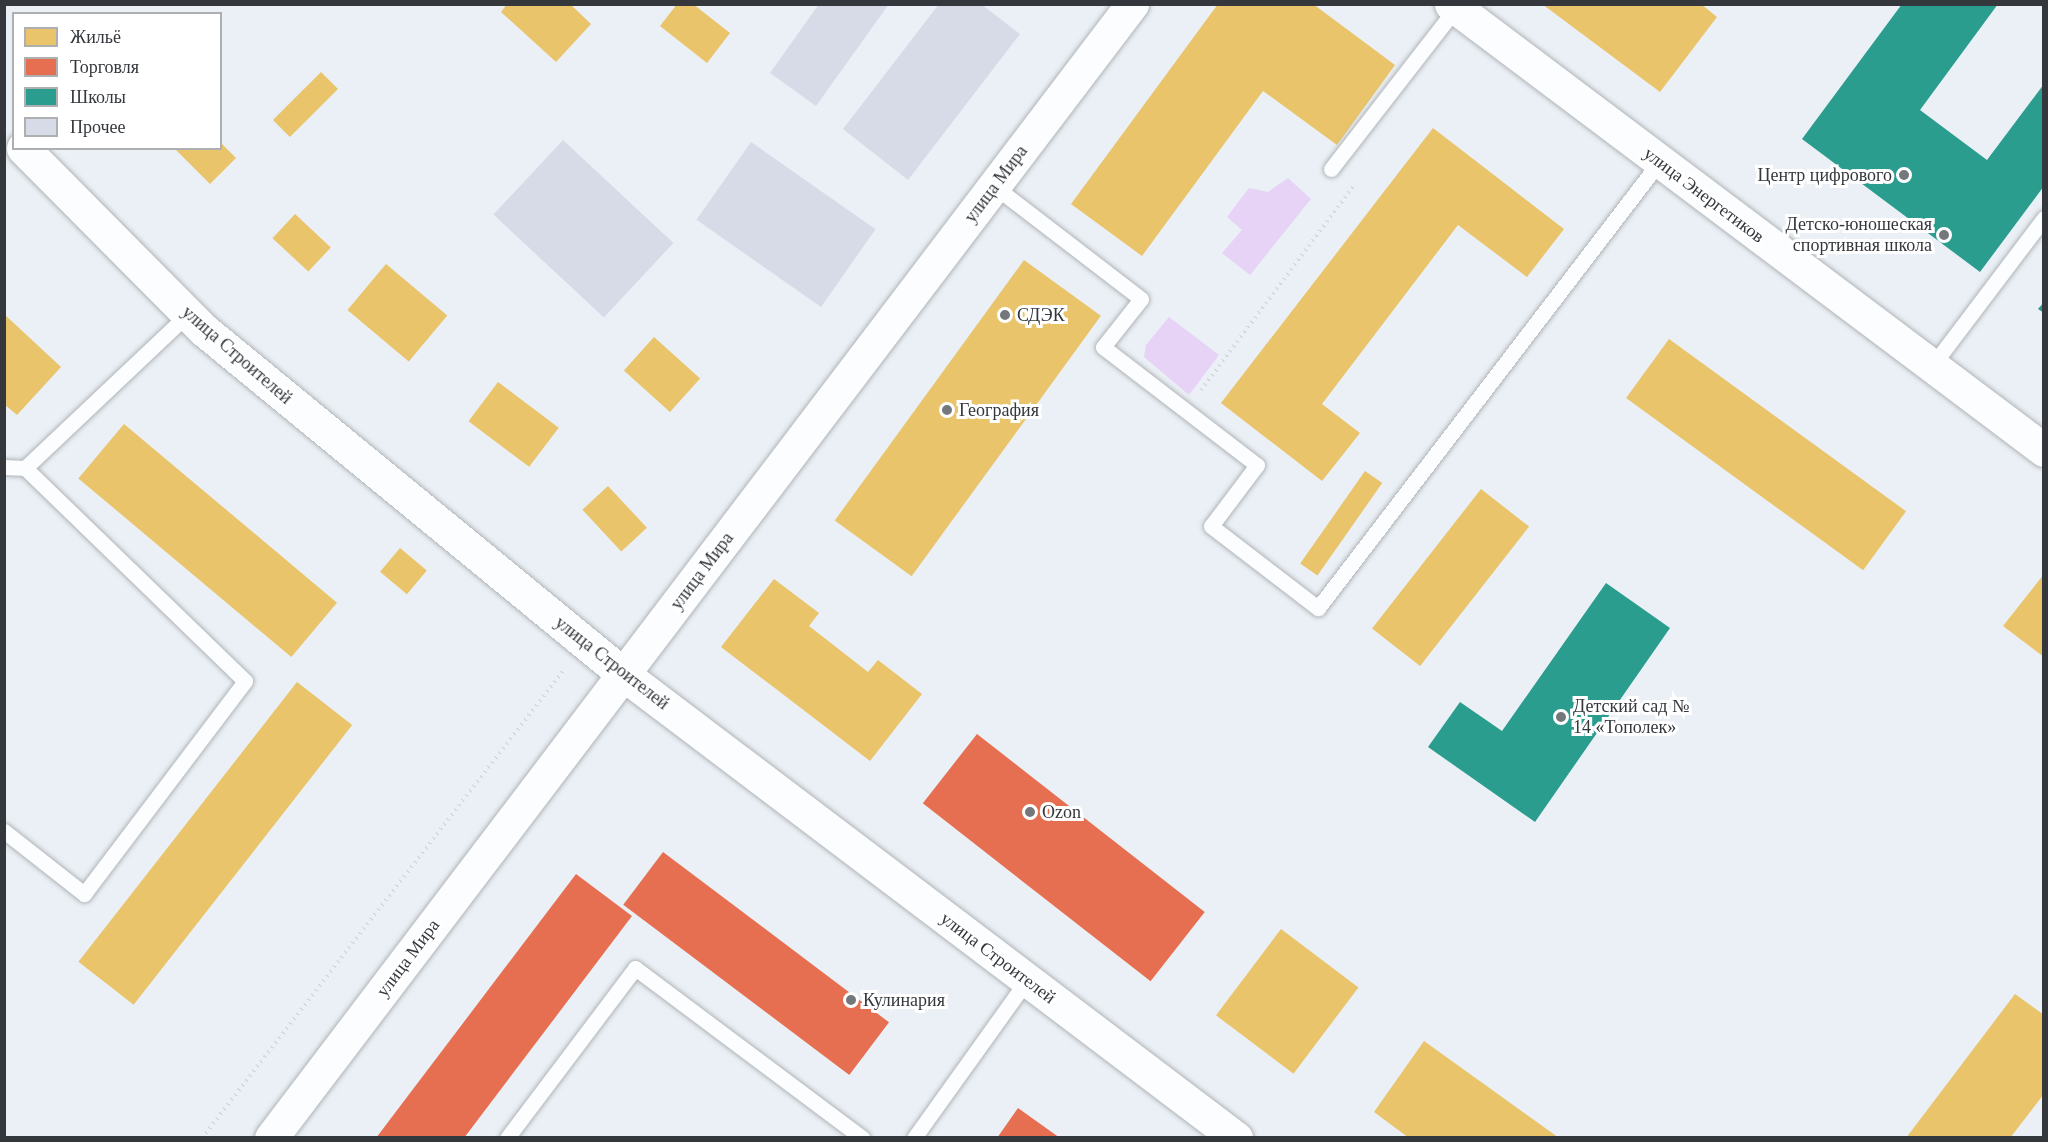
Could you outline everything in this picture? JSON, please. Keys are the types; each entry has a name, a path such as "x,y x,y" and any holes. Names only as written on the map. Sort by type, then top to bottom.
{"street":[{"name":"улица Мира","path":"271,1137 1132,4"},
{"name":"улица Энергетиков","path":"1454,6 2043,450"},
{"name":"улица Строителей","path":"25,150 188,314 623,674 1236,1137"}],"lane":[{"path":"1331,169 1454,6"},
{"path":"994,186 1141,299 1104,348 1257,465 1210,526 1318,608 1660,161"},
{"path":"1932,366 2043,218"},
{"path":"25,468 188,314"},
{"path":"4,467 25,468 245,681 84,894 4,831"},
{"path":"507,1137 635,968 862,1137"},
{"path":"914,1137 1027,980"}],"path":[{"path":"1185,410 1356,183"},
{"path":"202,1137 585,643"}],"shaded area":[{"path":"1288,178 1311,199 1250,275 1222,253 1242,230 1227,217 1249,188 1268,192"},
{"path":"1169,317 1219,355 1189,395 1144,357 1146,345"}],"building: Жильё":[{"path":"507,4 570,4 591,24 556,62 501,12"},
{"path":"677,4 693,4 730,33 707,63 660,26"},
{"path":"1218,4 1313,4 1395,65 1337,145 1263,91 1142,256 1071,204"},
{"path":"1542,4 1701,4 1717,17 1660,92"},
{"path":"321,72 338,89 290,137 273,120"},
{"path":"1433,128 1564,229 1527,277 1458,225 1322,404 1360,433 1322,481 1221,403"},
{"path":"222,144 236,158 210,184 176,150 222,150"},
{"path":"295,214 331,247 308,272 272,238"},
{"path":"1024,260 1101,316 912,576 835,521"},
{"path":"386,264 447,315 409,361 347,310"},
{"path":"4,314 61,367 17,415 4,404"},
{"path":"654,337 700,378 670,412 624,370"},
{"path":"1669,339 1906,511 1863,570 1626,398"},
{"path":"498,382 559,428 529,467 469,421"},
{"path":"124,424 337,603 291,657 78,478"},
{"path":"1365,471 1382,483 1317,576 1300,564"},
{"path":"608,486 647,528 621,552 582,510"},
{"path":"1481,489 1529,527 1420,666 1372,628"},
{"path":"400,548 427,570 407,594 380,572"},
{"path":"2044,574 2044,657 2003,626"},
{"path":"774,579 819,613 809,626 868,672 878,660 922,694 870,761 721,647"},
{"path":"297,682 352,725 134,1005 78,962"},
{"path":"1281,929 1358,987 1293,1074 1216,1015"},
{"path":"2015,994 2044,1015 2044,1094 2010,1138 1906,1138"},
{"path":"1424,1041 1559,1138 1409,1138 1374,1112"}],"building: Торговля":[{"path":"977,734 1205,912 1151,981 923,803"},
{"path":"663,852 889,1022 849,1075 623,905"},
{"path":"576,874 632,916 464,1138 376,1138"},
{"path":"1018,1108 1060,1138 997,1138"}],"building: Школы":[{"path":"1902,4 1998,4 1920,110 1987,160 2044,84 2044,186 1980,272 1802,139"},
{"path":"2044,302 2044,313 2038,309"},
{"name":"Детский сад № 14 «Тополек»","path":"1606,583 1670,628 1535,822 1428,747 1460,702 1502,731"}],"building: Прочее":[{"path":"819,4 889,4 816,106 770,73"},
{"path":"939,4 981,4 1020,34 908,180 843,129"},
{"path":"563,140 673,243 604,318 493,215"},
{"path":"751,142 876,229 821,307 697,220"}],"place":[{"name":"Центр цифрового","path":"1904,175"},
{"name":"Детско-юношеская спортивная школа","path":"1944,235"},
{"name":"СДЭК","path":"1005,315"},
{"name":"География","path":"947,410"},
{"name":"Детский сад № 14 «Тополек»","path":"1561,717"},
{"name":"Ozon","path":"1030,812"},
{"name":"Кулинария","path":"851,1000"}]}
